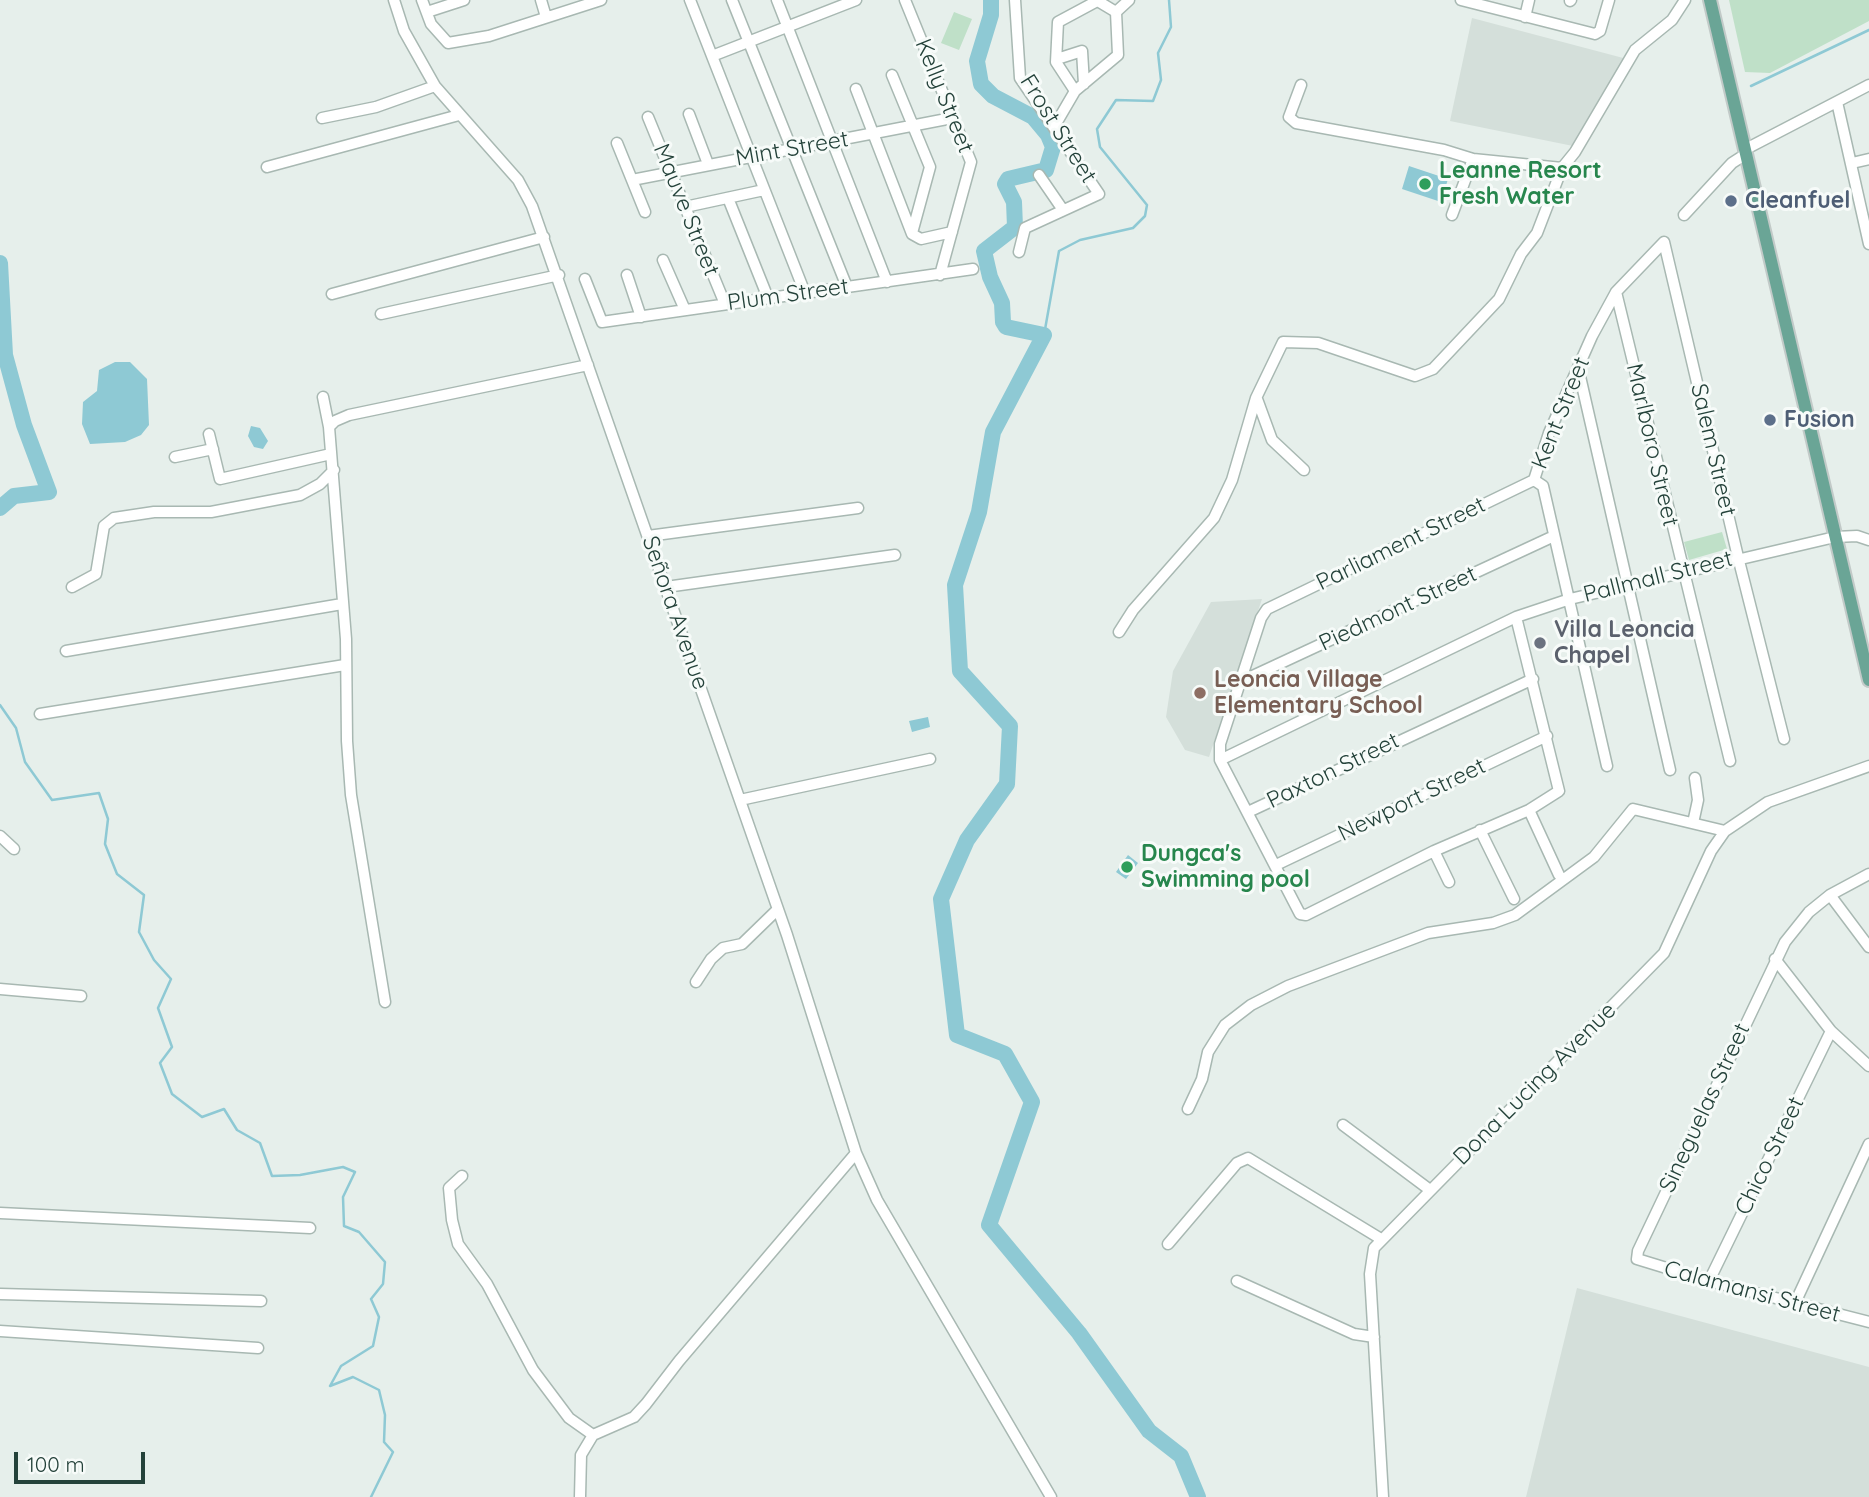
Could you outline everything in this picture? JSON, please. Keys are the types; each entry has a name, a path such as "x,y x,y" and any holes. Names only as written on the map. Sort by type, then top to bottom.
{"main road":[{"path":"1710,0 1869,680"}],"street":[{"name":"Señora Avenue","path":"394,0 404,31 435,86 518,180 533,206 740,800 856,1153 877,1200 1051,1497"},
{"path":"422,0 440,37 448,43 489,36 601,0"},
{"path":"426,12 464,0"},
{"path":"541,0 546,17"},
{"path":"690,0 805,293"},
{"path":"732,0 847,286"},
{"path":"776,0 887,282"},
{"path":"712,56 856,0"},
{"name":"Kelly Street","path":"905,0 971,162 940,275"},
{"name":"Frost Street","path":"1016,0 1020,78 1099,194 1025,228 1019,252"},
{"path":"1054,127 1075,91 1118,55 1116,12 1129,0"},
{"path":"1461,0 1489,4 1525,17 1590,33 1600,31 1609,0"},
{"path":"1525,17 1529,0"},
{"path":"1119,632 1133,611 1214,518 1232,480 1256,398 1283,342 1318,343 1415,376 1433,369 1499,299 1521,254 1537,233 1562,168 1575,152 1635,51 1672,20 1685,0"},
{"path":"1075,91 1057,59 1058,22 1097,1 1116,12"},
{"path":"1057,59 1082,51 1084,83"},
{"path":"892,75 930,167 912,234"},
{"path":"1301,85 1289,117 1296,123 1444,150 1473,159 1546,169 1562,168"},
{"path":"1684,215 1731,163 1745,152 1869,85"},
{"path":"322,118 376,107 435,86"},
{"path":"856,89 912,234 921,239 952,232"},
{"path":"1837,102 1869,244"},
{"path":"689,114 708,164"},
{"path":"267,167 459,115"},
{"name":"Mauve Street","path":"648,117 725,304"},
{"name":"Mint Street","path":"632,180 914,128 952,118"},
{"path":"617,143 645,212"},
{"path":"1452,215 1473,159"},
{"path":"1852,163 1869,159"},
{"path":"1039,174 1063,210"},
{"path":"685,207 764,190"},
{"path":"728,198 768,298"},
{"path":"332,294 544,237"},
{"name":"Kent Street","path":"1608,766 1544,486 1534,480 1549,433 1579,372 1592,336 1616,292 1664,242"},
{"name":"Salem Street","path":"1664,242 1738,557 1784,738"},
{"path":"663,260 685,310"},
{"name":"Plum Street","path":"585,279 602,322 973,269"},
{"path":"381,314 559,275"},
{"path":"627,275 641,317"},
{"name":"Marlboro Street","path":"1616,292 1730,761"},
{"path":"329,427 349,415 588,365"},
{"path":"1579,372 1670,770"},
{"path":"323,397 334,470 346,639 351,795 385,1002"},
{"path":"1256,398 1261,418 1272,440 1304,470"},
{"path":"209,434 220,479 331,454"},
{"path":"175,457 213,449"},
{"path":"72,587 96,574 104,526 114,518 154,512 212,512 300,495 320,484 334,470"},
{"name":"Parliament Street","path":"1242,681 1261,618 1267,609 1534,480"},
{"path":"648,536 858,509"},
{"name":"Piedmont Street","path":"1242,681 1554,536"},
{"name":"Pallmall Street","path":"1220,760 1516,617 1570,598 1738,557 1835,537 1857,536 1869,540"},
{"path":"666,587 895,555"},
{"path":"66,651 342,604"},
{"path":"1242,681 1220,744 1220,760 1298,912 1303,916 1434,851 1556,796 1560,783 1516,617"},
{"path":"40,714 345,665"},
{"name":"Paxton Street","path":"1248,812 1533,679"},
{"name":"Newport Street","path":"1276,865 1547,736"},
{"path":"740,800 930,759"},
{"name":"Dona Lucing Avenue","path":"1383,1497 1370,1274 1371,1256 1381,1239 1664,953 1711,852 1725,831 1768,802 1869,766"},
{"path":"1693,823 1698,800 1695,778"},
{"path":"1188,1109 1202,1079 1208,1052 1225,1025 1251,1005 1287,986 1419,936 1493,923 1515,915 1594,857 1633,809 1725,831"},
{"path":"1528,810 1559,875"},
{"path":"1480,830 1514,899"},
{"path":"0,836 14,849"},
{"path":"1434,851 1449,882"},
{"name":"Sineguelas Street","path":"1637,1259 1638,1251 1776,959 1810,912 1830,895 1869,874"},
{"path":"1830,895 1869,947"},
{"path":"696,982 711,959 723,948 742,944 777,910"},
{"path":"1776,959 1831,1031 1869,1066"},
{"path":"0,989 81,996"},
{"name":"Chico Street","path":"1709,1281 1831,1031"},
{"path":"1343,1125 1430,1190"},
{"path":"1796,1303 1869,1144"},
{"path":"580,1497 581,1455 593,1434 634,1417 678,1360 856,1153"},
{"path":"1168,1244 1237,1163 1248,1158 1381,1239"},
{"path":"462,1176 449,1188 452,1220 458,1244 487,1284 533,1370 569,1418 593,1434"},
{"path":"0,1213 310,1227"},
{"name":"Calamansi Street","path":"1637,1259 1709,1281 1869,1322"},
{"path":"1237,1281 1354,1334 1374,1337"},
{"path":"0,1294 261,1301"},
{"path":"0,1331 258,1348"}],"shaded area":[{"path":"1472,18 1627,59 1578,147 1450,121"},
{"name":"Leoncia Village Elementary School","path":"1262,599 1209,757 1185,750 1166,717 1173,671 1211,602"},
{"path":"1577,1288 1869,1367 1869,1497 1526,1497"}],"green space":[{"path":"1729,0 1869,0 1869,21 1770,73 1745,72"},
{"path":"954,12 972,19 959,50 941,43"},
{"path":"1722,532 1727,549 1689,560 1684,542"}],"water":[{"name":"Leanne Resort Fresh Water","path":"1409,166 1448,179 1441,202 1402,189"},
{"path":"115,362 130,362 147,379 149,425 141,435 125,442 90,444 82,424 83,402 97,391 99,370"},
{"path":"251,426 260,428 268,441 263,449 254,447 248,436"},
{"path":"928,717 930,727 912,732 909,721"},
{"name":"Dungca's Swimming pool","path":"1128,855 1138,863 1126,879 1116,872"}],"waterway":[{"path":"991,0 991,15 977,61 981,84 993,96 1033,117 1048,135 1053,147 1046,170 1008,179 1005,184 1014,202 1015,227 984,251 990,277 1002,303 1003,322 1006,327 1044,335"},
{"path":"1044,335 1059,251 1080,240 1133,228 1145,216 1147,205 1100,147 1097,129 1116,100 1153,101 1161,80 1158,53 1171,27 1169,0"},
{"path":"1751,86 1869,30"},
{"path":"0,263 5,355 24,425 49,492 14,496 0,508"},
{"path":"1044,335 993,432 979,512 955,585 960,671 1010,726 1007,784 967,840 941,899 957,1035 1005,1054 1032,1102 989,1225 1079,1333 1149,1431 1181,1456 1198,1497"},
{"path":"0,705 16,728 25,762 52,800 99,793 108,819 105,844 117,874 144,895 139,932 154,960 171,979 158,1008 172,1047 160,1063 172,1094 202,1117 224,1109 237,1130 260,1143 272,1176 300,1175 343,1167 355,1172 343,1197 344,1226 359,1232 385,1262 383,1284 371,1299 379,1317 373,1346 341,1366 330,1386 353,1377 379,1390 385,1415 384,1442 393,1452 371,1497"}],"place":[{"name":"Leanne Resort Fresh Water","path":"1425,184"},
{"name":"Cleanfuel","path":"1731,201"},
{"name":"Fusion","path":"1770,420"},
{"name":"Villa Leoncia Chapel","path":"1540,643"},
{"name":"Leoncia Village Elementary School","path":"1200,693"},
{"name":"Dungca's Swimming pool","path":"1127,867"}]}
